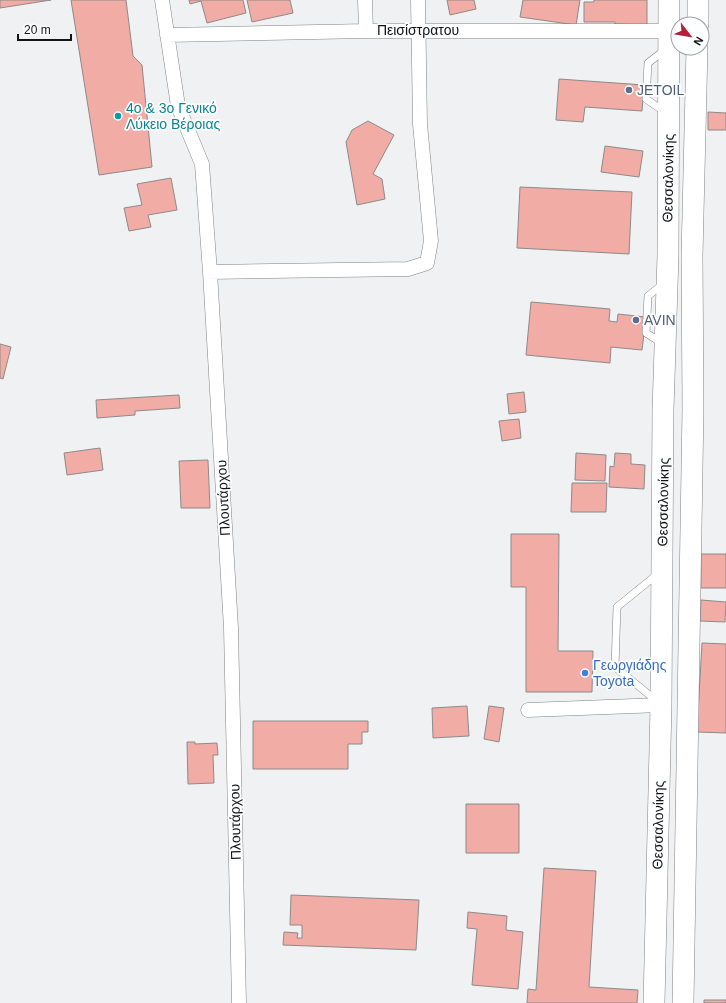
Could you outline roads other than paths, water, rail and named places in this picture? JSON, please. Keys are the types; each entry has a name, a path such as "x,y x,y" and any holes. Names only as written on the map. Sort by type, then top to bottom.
{"main road":[{"name":"Θεσσαλονίκης","path":"654,1003 661,705 665,346 668,255 669,0"},
{"path":"698,0 698,16"},
{"name":"Θεσσαλονίκης","path":"683,1003 693,409 692,256 697,56"},
{"path":"668,255 692,256"}],"street":[{"name":"Πλουτάρχου","path":"162,0 178,106 202,164 210,272 231,628 240,1003"},
{"path":"364,0 366,31"},
{"path":"210,272 408,269 426,263 431,241 420,124 418,0"},
{"name":"Πεισίστρατου","path":"167,35 418,30 669,39"},
{"path":"528,710 661,705"}],"lane":[{"path":"661,705 615,668 617,607 662,570"}],"place":[{"name":"JETOIL","path":"629,90"},
{"name":"4ο & 3ο Γενικό Λύκειο Βέροιας","path":"118,116"},
{"name":"AVIN","path":"636,320"},
{"name":"Γεωργιάδης Toyota","path":"585,673"}]}
